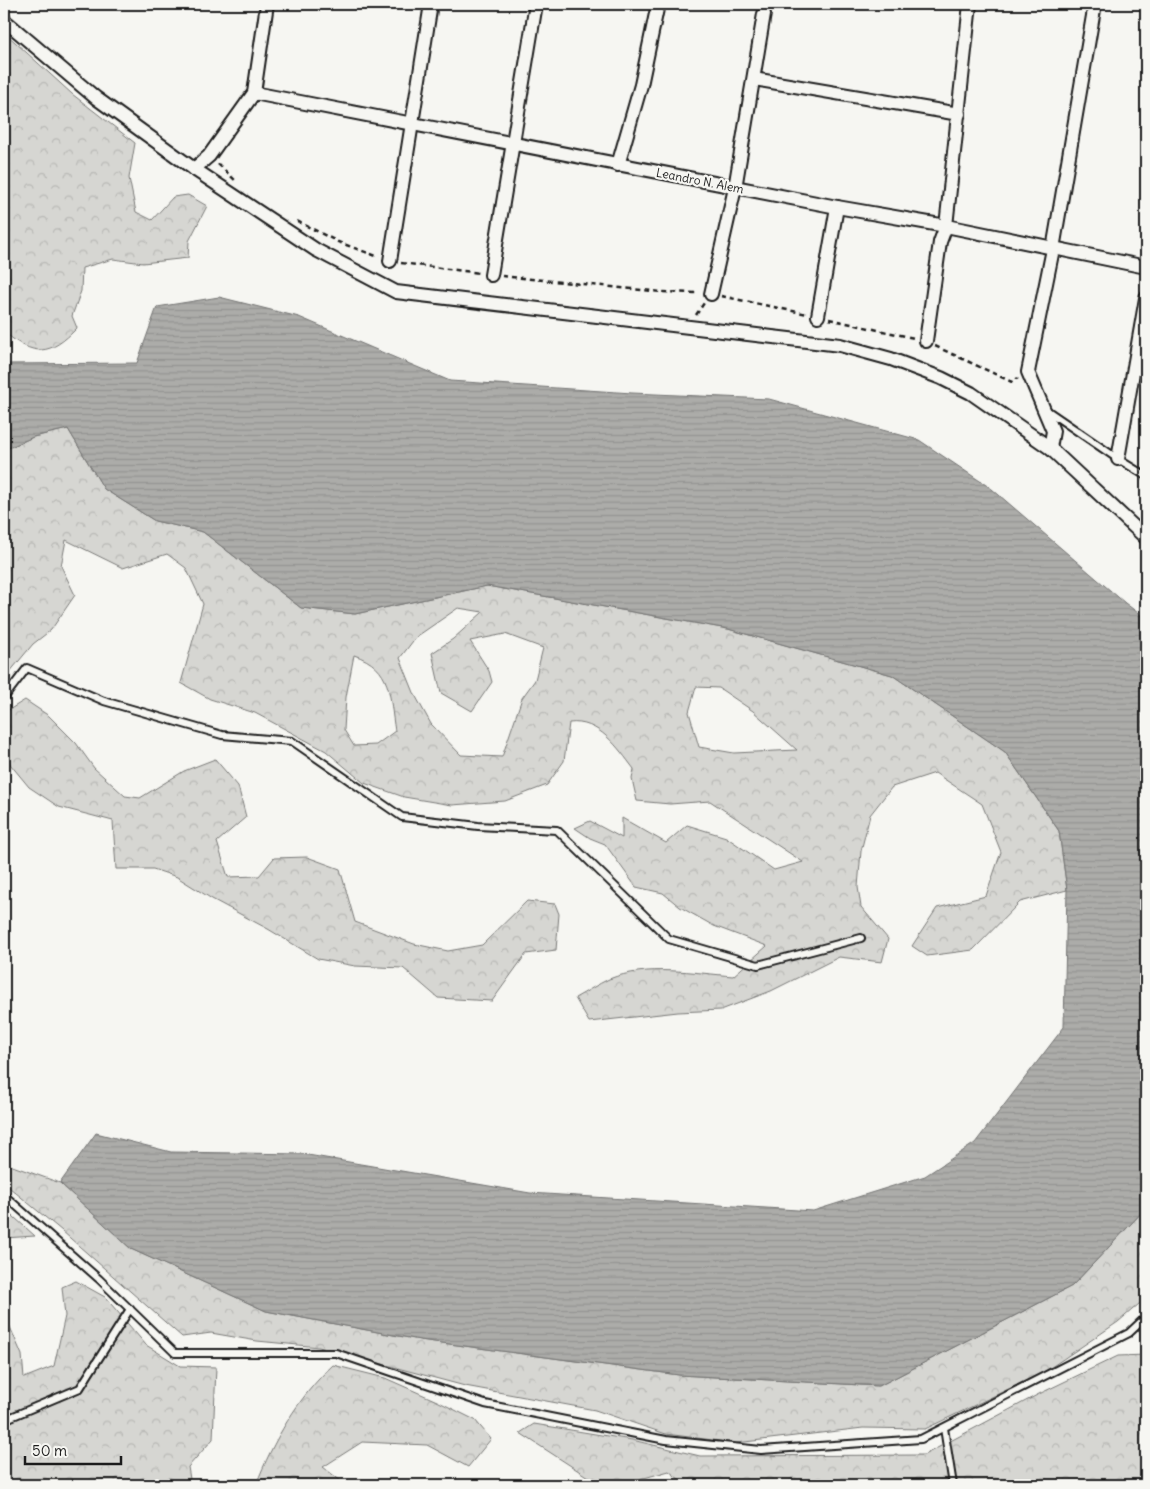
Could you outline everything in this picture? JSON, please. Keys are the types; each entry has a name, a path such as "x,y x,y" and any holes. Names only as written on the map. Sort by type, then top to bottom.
{"street":[{"path":"194,169 209,156 254,93 267,4"},
{"path":"390,261 410,124 431,4"},
{"path":"491,274 536,4"},
{"path":"618,165 641,85 658,4"},
{"path":"926,341 940,242 946,226 970,4"},
{"path":"1050,448 1053,430 1028,372 1053,248 1095,4"},
{"path":"711,294 735,188 764,14"},
{"path":"4,20 96,98 194,169 316,250 396,292 840,345 891,359 941,378 971,393 1050,448 1146,538"},
{"path":"754,79 959,114"},
{"name":"Leandro N. Alem","path":"254,93 735,188 946,226 1146,267"},
{"path":"818,316 837,207"},
{"path":"1118,459 1146,298"}],"lane":[{"path":"1045,408 1118,459 1146,476"},
{"path":"4,698 27,668 104,701 222,734 292,741 402,817 478,826 557,830 669,939 758,964 861,938"},
{"path":"4,1195 99,1279 175,1353 336,1353 485,1404 666,1440 761,1450 921,1439 1129,1333 1146,1317"},
{"path":"4,1420 80,1388 130,1309"},
{"path":"944,1428 953,1485"}],"path":[{"path":"209,156 240,184"},
{"path":"294,220 338,242 390,261 662,292 711,294 926,341 1012,382 1028,372"},
{"path":"688,326 711,294"}],"green space":[{"path":"4,32 72,94 135,143 129,178 136,212 152,220 173,197 188,195 207,206 189,241 188,258 143,263 113,259 82,268 81,291 72,316 77,328 58,344 42,350 24,346 4,332"},
{"path":"68,429 104,489 155,521 203,532 301,608 355,614 487,586 728,629 892,675 1005,752 1059,831 1067,890 1020,902 973,950 927,956 912,946 937,908 986,896 1001,852 982,804 935,773 892,787 870,815 861,851 858,887 861,907 888,939 882,962 839,957 771,991 721,1010 678,1012 589,1022 575,998 609,979 624,974 655,971 733,976 767,946 714,926 680,907 663,893 636,887 605,844 590,838 575,828 590,821 622,838 622,818 666,843 687,825 726,837 774,870 803,862 710,801 670,804 637,801 632,779 634,769 614,744 599,730 580,723 569,723 564,761 547,785 505,801 452,805 404,797 364,783 326,751 255,713 210,699 181,683 203,604 186,568 167,554 123,568 66,540 61,566 75,595 51,630 33,644 4,679 4,450 33,437","holes":["458,608 483,612 453,639 432,653 441,693 472,711 492,682 489,671 470,641 505,634 543,648 535,680 522,698 502,757 461,755 431,724 415,695 400,658 416,637","354,655 376,667 383,676 390,695 395,731 376,745 354,746 344,730 346,697","696,687 719,688 753,711 797,750 734,753 699,747 689,712"]},
{"path":"25,700 49,716 76,743 94,768 125,796 140,798 184,771 215,759 238,786 246,817 217,842 228,877 259,876 274,858 307,857 340,869 355,922 414,944 448,951 482,945 527,901 555,904 559,914 556,950 526,954 492,1001 438,998 403,968 355,966 318,959 177,877 153,869 116,869 113,821 59,807 29,787 10,764 4,747 4,713"},
{"path":"4,1163 60,1183 131,1249 266,1311 420,1340 679,1375 879,1386 1072,1286 1146,1208 1146,1298 1118,1322 1044,1372 925,1429 863,1428 736,1443 666,1434 595,1410 465,1386 319,1347 257,1341 211,1333 182,1337 62,1231 4,1183"},
{"path":"4,1208 35,1236 4,1238"},
{"path":"76,1281 105,1297 146,1345 180,1366 216,1367 213,1439 188,1467 191,1485 4,1485 4,1313 22,1355 24,1378 54,1366 65,1316 62,1287"},
{"path":"1146,1355 1146,1485 686,1485 669,1471 623,1484 588,1477 520,1433 534,1424 632,1440 700,1456 924,1455 1039,1394 1118,1356"},
{"path":"333,1365 385,1378 437,1401 475,1420 491,1439 468,1467 427,1445 362,1442 323,1467 346,1485 256,1485 270,1452 288,1420 309,1391"}],"shaded area":[{"path":"219,297 299,317 450,381 632,393 769,399 919,440 992,489 1146,619 1146,1208 1072,1286 879,1386 679,1375 420,1340 266,1311 131,1249 60,1183 96,1133 171,1152 302,1154 530,1193 813,1211 925,1176 975,1143 1064,1027 1067,890 1059,831 1005,752 892,675 728,629 487,586 355,614 301,608 203,532 155,521 104,489 68,429 33,437 4,450 4,364 137,363 157,307"}]}
